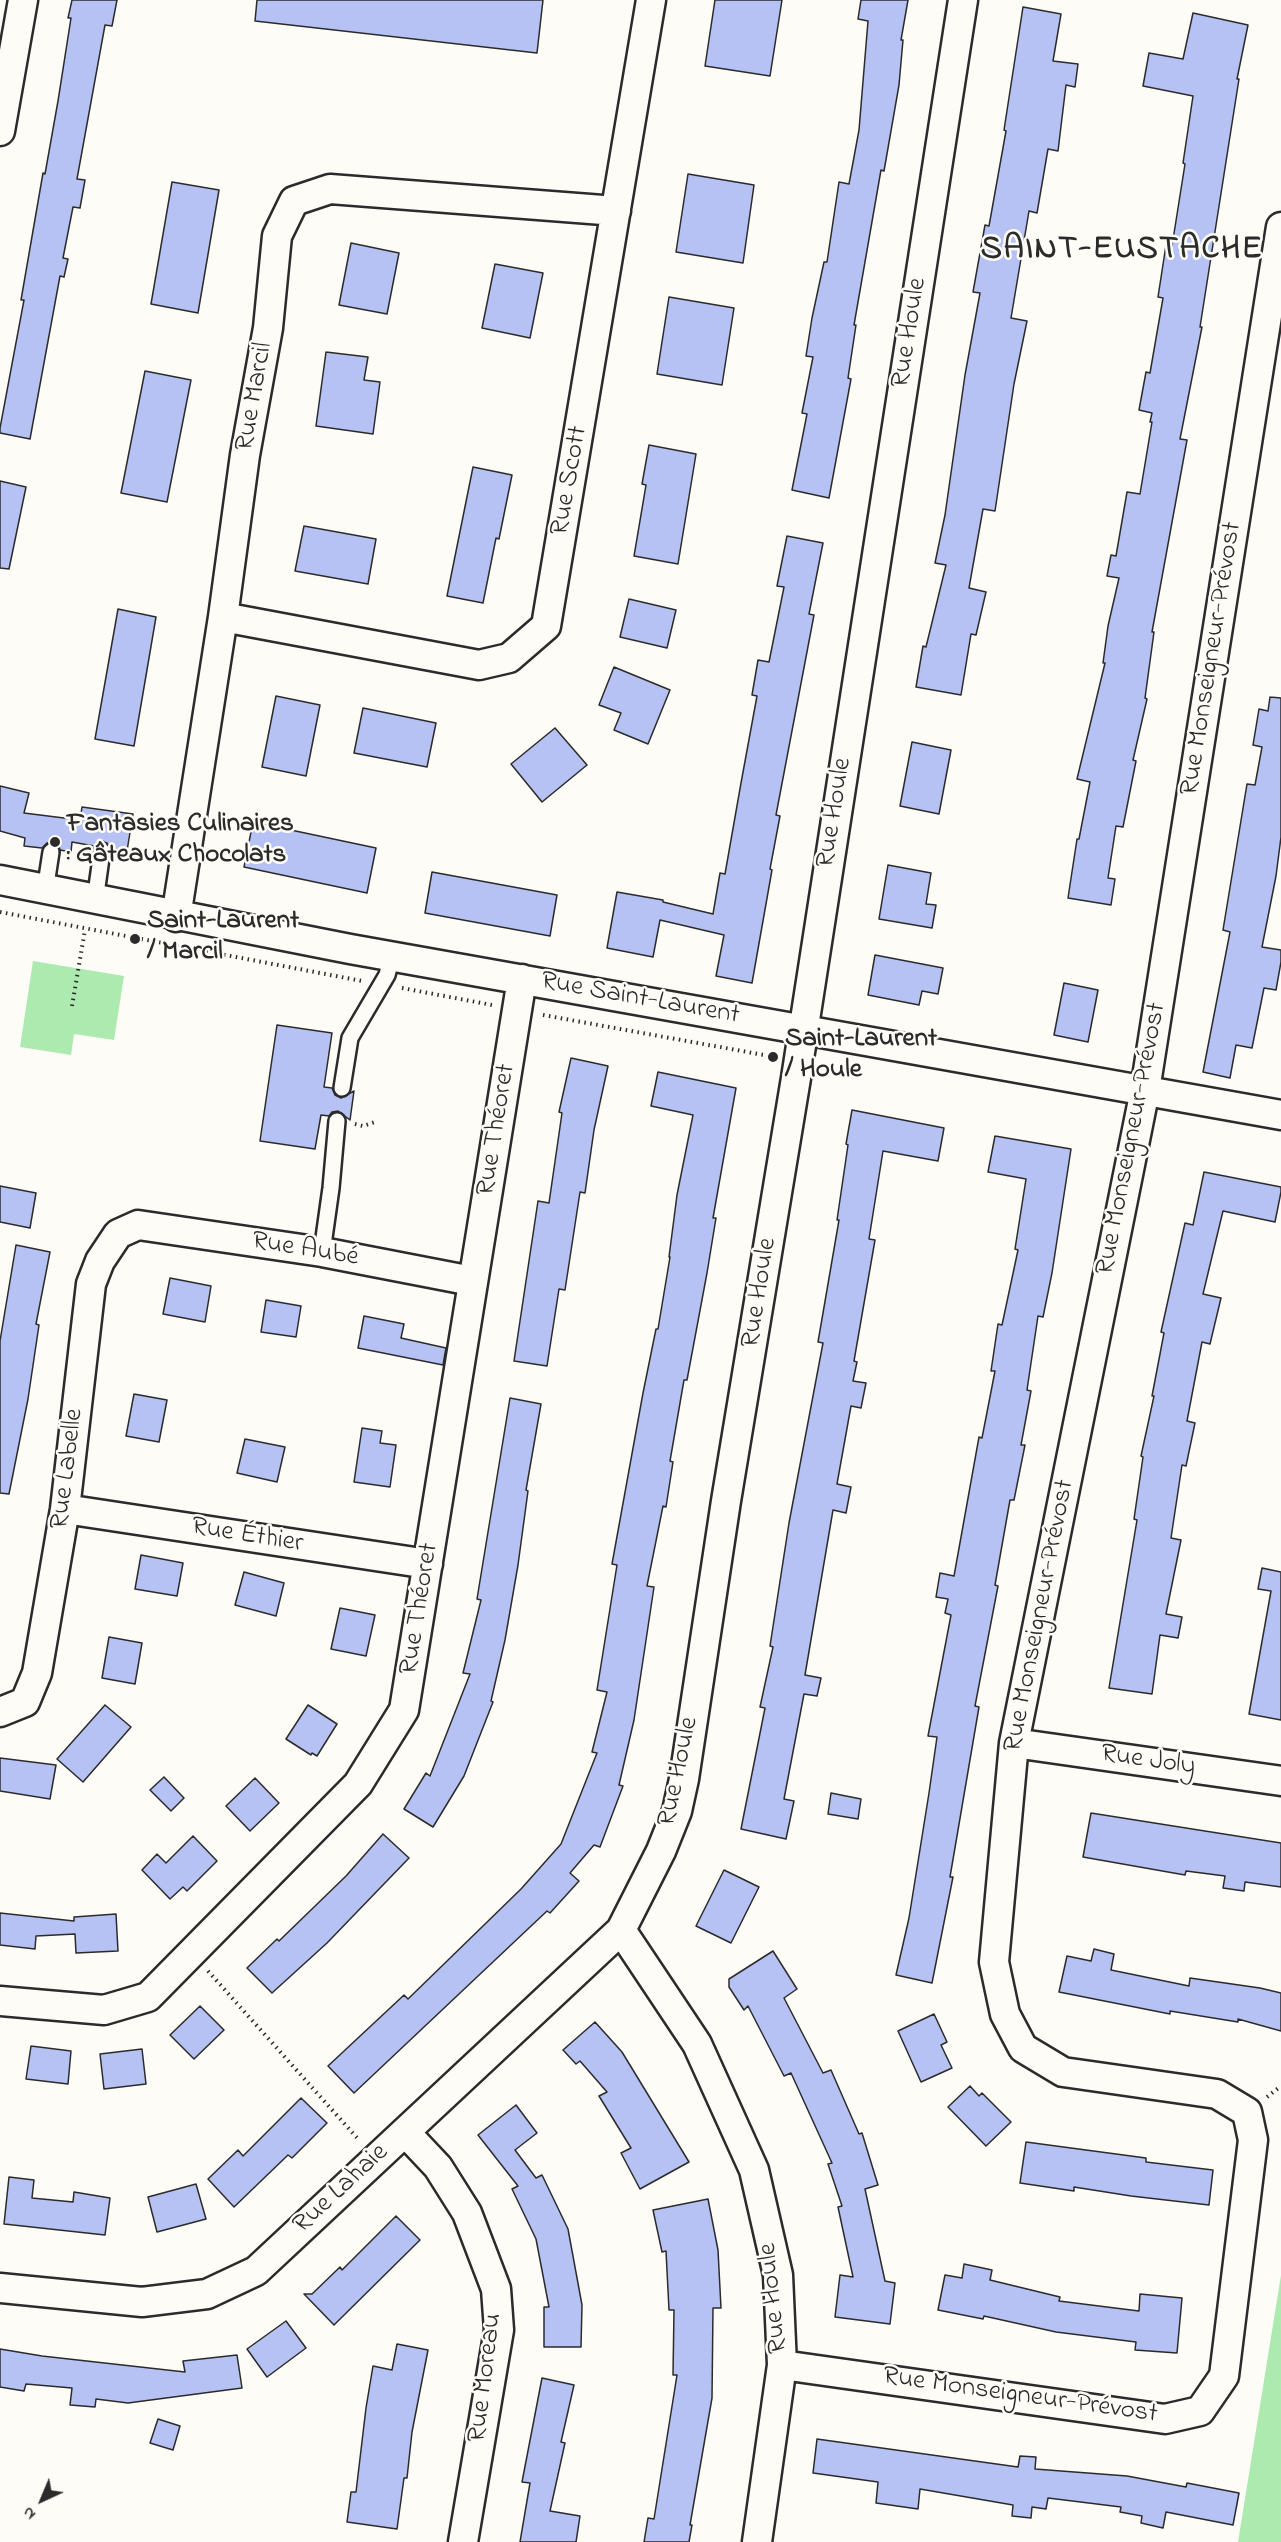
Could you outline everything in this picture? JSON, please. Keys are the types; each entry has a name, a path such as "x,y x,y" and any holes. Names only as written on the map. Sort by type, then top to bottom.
{"street":[{"path":"0,131 23,0"},
{"name":"Rue Scott","path":"223,617 479,664 509,658 546,626 651,0"},
{"name":"Rue Houle","path":"757,2542 782,2365 778,2275 754,2170 697,2044 621,1930 661,1851 677,1811 684,1779 963,0"},
{"name":"Rue Marcil","path":"176,917 223,617 245,455 268,328 277,236 294,201 330,189 616,212"},
{"name":"Rue Monseigneur-Prévost","path":"782,2365 1166,2419 1200,2411 1224,2376 1253,2140 1247,2112 1217,2094 1063,2072 1023,2048 1005,2014 994,1962 1014,1743 1145,1090 1281,227"},
{"name":"Rue Saint-Laurent","path":"0,880 176,917 1281,1115"},
{"name":"Rue Théoret","path":"0,2001 104,2010 148,1997 358,1784 404,1710 522,979"},
{"name":"Rue Aubé","path":"138,1225 322,1252 472,1281"},
{"name":"Rue Labelle","path":"0,1712 25,1702 38,1673 65,1509 91,1284 100,1261 118,1234 138,1225"},
{"name":"Rue Éthier","path":"65,1509 428,1564"},
{"name":"Rue Joly","path":"1014,1743 1281,1781"},
{"name":"Rue Lahaie","path":"0,2288 142,2302 207,2294 256,2271 621,1930"},
{"name":"Rue Moreau","path":"405,2132 438,2167 467,2213 496,2289 499,2330 463,2542"}],"lane":[{"path":"95,901 102,851"},
{"path":"45,891 51,852"},
{"path":"342,1088 350,1038 387,975 392,956"},
{"path":"322,1252 332,1188 337,1121"}],"path":[{"path":"0,912 372,983"},
{"path":"72,1006 85,930"},
{"path":"394,987 488,1004"},
{"name":"Rue Saint-Laurent","path":"544,1016 773,1057"},
{"path":"363,1126 375,1122"},
{"path":"191,1953 376,2158"}],"green space":[{"path":"33,961 124,976 114,1040 74,1034 71,1055 20,1047"},
{"path":"1281,2275 1281,2542 1238,2542"}],"building":[{"path":"72,0 117,0 112,26 105,25 77,179 85,180 80,208 73,207 63,258 68,259 64,277 60,276 30,439 0,433 0,428 24,300 21,300 43,173 45,174 58,101"},
{"path":"257,0 543,0 537,53 255,21"},
{"path":"715,0 782,0 770,76 705,66"},
{"path":"861,0 908,0 901,40 903,40 899,85 884,171 881,170 854,325 856,325 848,378 851,379 829,498 792,490 807,414 802,413 813,357 806,356 812,318 824,262 827,262 839,182 849,184 859,130 868,21 858,19"},
{"path":"1023,7 1061,14 1053,61 1078,64 1075,87 1066,85 1058,151 1048,149 1037,213 1029,211 1011,318 1027,321 1014,384 995,511 983,509 969,588 986,592 976,635 971,634 961,695 916,687 923,646 926,647 946,565 935,563 945,515 965,375 980,293 973,292 985,225 989,226 1006,131 1004,130"},
{"path":"1193,13 1248,25 1237,79 1239,79 1200,327 1202,327 1180,439 1187,440 1152,632 1154,632 1145,698 1147,699 1133,760 1136,761 1123,827 1116,826 1108,878 1115,879 1111,905 1068,898 1077,839 1079,839 1090,782 1077,779 1105,663 1103,663 1108,626 1119,578 1107,576 1111,555 1116,556 1127,492 1140,494 1152,413 1139,410 1146,372 1150,373 1163,298 1158,297 1166,245 1172,246 1193,96 1143,86 1149,53 1183,59"},
{"path":"688,174 754,185 743,263 676,252"},
{"path":"172,182 219,190 198,313 151,304"},
{"path":"351,243 399,253 387,314 339,305"},
{"path":"495,264 543,273 530,338 482,328"},
{"path":"669,297 734,308 722,385 657,374"},
{"path":"326,352 368,357 364,380 380,382 373,434 316,426"},
{"path":"145,371 191,380 167,502 121,493"},
{"path":"649,445 696,454 678,564 634,556 646,485 642,484"},
{"path":"473,467 512,475 483,603 447,596"},
{"path":"0,481 26,487 9,569 0,568"},
{"path":"304,526 376,539 368,584 295,571"},
{"path":"787,536 823,543 809,614 814,615 776,815 780,816 752,983 716,976 724,935 660,920 653,957 607,948 617,892 663,900 663,902 713,914 720,873 725,874 757,696 752,695 758,660 769,662 784,587 777,586"},
{"path":"629,599 676,610 667,648 620,637"},
{"path":"118,609 156,617 134,746 95,739"},
{"path":"614,667 670,690 648,744 614,730 621,713 599,705"},
{"path":"276,696 320,705 306,776 262,767"},
{"path":"1270,697 1281,698 1281,837 1262,947 1281,950 1281,962 1276,990 1264,988 1252,1048 1236,1045 1230,1078 1203,1072 1230,932 1223,930 1247,784 1255,785 1262,747 1253,745 1259,709 1268,711"},
{"path":"363,708 436,723 427,767 354,753"},
{"path":"555,728 587,765 542,802 511,764"},
{"path":"912,742 951,750 939,814 900,806"},
{"path":"0,786 29,793 24,813 80,820 82,807 133,814 127,851 111,848 103,841 94,846 72,842 71,852 60,850 58,845 52,842 42,848 24,846 25,838 0,831"},
{"path":"253,822 376,848 367,893 244,867"},
{"path":"888,865 931,873 926,904 936,905 932,928 879,919"},
{"path":"432,872 557,895 550,936 425,913"},
{"path":"875,955 943,968 938,994 922,991 919,1005 868,995"},
{"path":"1064,983 1098,990 1088,1042 1054,1035"},
{"path":"277,1025 332,1033 324,1087 332,1088 335,1095 341,1098 354,1091 350,1120 338,1111 332,1112 329,1116 321,1115 315,1149 260,1141"},
{"path":"571,1058 608,1066 594,1130 585,1193 580,1192 565,1290 559,1289 547,1366 514,1361 538,1201 549,1203 562,1113 559,1112"},
{"path":"658,1072 736,1088 713,1218 716,1218 707,1273 687,1380 684,1380 670,1461 673,1462 666,1507 663,1506 647,1586 654,1587 634,1720 619,1785 623,1786 600,1847 594,1845 570,1873 579,1881 550,1913 547,1911 354,2093 328,2066 404,1995 408,1999 521,1889 561,1844 597,1753 592,1752 607,1692 597,1690 617,1565 612,1564 643,1393 656,1329 658,1329 677,1195 693,1115 651,1106"},
{"path":"852,1110 944,1128 938,1161 883,1151 869,1239 875,1240 854,1361 857,1362 853,1381 866,1383 861,1408 851,1406 837,1484 851,1487 846,1513 833,1510 805,1675 821,1678 817,1696 804,1694 784,1799 794,1801 786,1839 741,1829 765,1708 760,1707 773,1647 770,1646 789,1523 823,1343 818,1342 839,1220 837,1220"},
{"path":"995,1136 1071,1149 1052,1273 1043,1317 1038,1316 1027,1390 1031,1391 1021,1445 1025,1445 1014,1500 1010,1500 995,1585 998,1586 975,1706 979,1707 950,1877 953,1877 932,1983 896,1975 909,1918 929,1793 937,1737 928,1736 951,1615 945,1613 948,1599 936,1597 940,1573 954,1576 979,1437 982,1438 995,1371 991,1371 998,1324 1002,1325 1018,1250 1015,1249 1026,1179 988,1172"},
{"path":"1204,1172 1281,1187 1281,1192 1275,1222 1223,1211 1203,1294 1221,1298 1210,1344 1202,1342 1187,1421 1195,1423 1186,1466 1182,1465 1171,1538 1181,1540 1166,1614 1182,1617 1178,1638 1160,1635 1152,1694 1109,1688 1137,1520 1134,1519 1143,1457 1141,1456 1154,1396 1152,1396 1164,1333 1161,1332 1185,1223 1193,1225"},
{"path":"0,1186 36,1193 30,1228 0,1222"},
{"path":"16,1245 50,1252 36,1324 39,1325 28,1399 9,1494 0,1493 0,1341"},
{"path":"170,1278 211,1286 205,1322 163,1314"},
{"path":"266,1300 301,1306 296,1337 261,1332"},
{"path":"364,1316 404,1324 401,1338 446,1348 443,1365 358,1348"},
{"path":"134,1394 167,1400 159,1442 126,1436"},
{"path":"510,1398 541,1404 526,1490 528,1491 518,1565 505,1640 491,1701 493,1702 464,1776 433,1827 404,1809 426,1773 430,1776 470,1674 463,1673 481,1600 477,1599"},
{"path":"362,1428 382,1431 380,1443 396,1445 390,1487 354,1482"},
{"path":"245,1439 285,1447 277,1482 237,1473"},
{"path":"141,1555 183,1563 177,1596 135,1589"},
{"path":"1262,1568 1281,1572 1281,1720 1249,1714 1271,1591 1258,1589"},
{"path":"244,1572 284,1583 276,1616 235,1605"},
{"path":"340,1608 375,1615 366,1656 331,1649"},
{"path":"109,1637 142,1643 135,1684 102,1678"},
{"path":"105,1705 131,1727 83,1782 57,1759"},
{"path":"308,1705 337,1724 317,1756 312,1753 311,1755 286,1739"},
{"path":"0,1758 56,1765 50,1799 0,1791"},
{"path":"164,1777 184,1798 171,1811 150,1790"},
{"path":"255,1778 279,1803 250,1831 226,1806"},
{"path":"831,1793 861,1799 858,1819 828,1814"},
{"path":"1091,1813 1281,1843 1281,1887 1245,1882 1244,1891 1223,1888 1225,1876 1186,1871 1185,1875 1083,1857"},
{"path":"383,1834 409,1858 327,1943 272,1993 247,1968 277,1939 279,1941 346,1876"},
{"path":"193,1836 217,1861 187,1891 183,1887 170,1899 142,1870 157,1854 166,1863"},
{"path":"724,1870 759,1887 731,1943 696,1926"},
{"path":"0,1913 74,1921 74,1917 116,1914 118,1951 76,1953 75,1934 36,1936 35,1949 0,1945"},
{"path":"1094,1949 1114,1954 1111,1970 1189,1986 1190,1978 1281,1993 1281,2031 1238,2019 1238,2022 1170,2011 1170,2014 1059,1992 1067,1956 1091,1961"},
{"path":"773,1951 797,1989 784,1998 823,2073 831,2070 859,2134 862,2133 878,2185 865,2189 885,2281 895,2283 890,2324 835,2317 840,2275 853,2277 838,2207 842,2206 828,2164 832,2163 791,2073 784,2076 748,2006 744,2010 729,1987 729,1979"},
{"path":"200,2006 224,2030 194,2059 170,2035"},
{"path":"934,2014 947,2042 941,2045 952,2068 921,2082 898,2031"},
{"path":"595,2022 622,2052 689,2162 640,2189 621,2153 631,2148 599,2096 607,2092 580,2061 576,2064 563,2050"},
{"path":"31,2046 71,2051 68,2084 26,2079"},
{"path":"142,2049 146,2084 104,2089 100,2054"},
{"path":"970,2086 979,2096 982,2093 1011,2122 986,2146 948,2107"},
{"path":"301,2098 327,2123 292,2158 288,2155 234,2207 208,2179 238,2150 243,2156"},
{"path":"516,2105 537,2133 515,2150 536,2178 542,2175 568,2229 582,2305 581,2347 544,2347 544,2307 549,2307 536,2239 512,2189 518,2186 478,2135"},
{"path":"1026,2142 1146,2158 1146,2162 1213,2170 1209,2205 1074,2187 1074,2191 1020,2183"},
{"path":"9,2177 34,2180 32,2198 73,2202 74,2192 110,2198 105,2235 4,2224"},
{"path":"196,2184 206,2219 157,2232 148,2197"},
{"path":"708,2199 718,2250 721,2308 713,2308 712,2398 689,2542 644,2542 648,2518 654,2519 677,2375 673,2375 674,2310 669,2310 666,2251 662,2252 653,2210"},
{"path":"396,2216 420,2240 334,2325 304,2294 312,2294 340,2267 342,2270"},
{"path":"964,2264 992,2270 990,2280 1060,2297 1059,2301 1139,2311 1140,2294 1182,2298 1177,2353 1135,2350 1136,2342 1056,2332 984,2316 983,2319 938,2310 945,2275 962,2278"},
{"path":"286,2321 306,2348 267,2377 247,2349"},
{"path":"397,2344 428,2350 412,2432 407,2478 404,2478 397,2529 347,2522 351,2492 356,2492 373,2366 392,2370"},
{"path":"0,2349 185,2372 183,2361 237,2355 242,2388 128,2403 96,2399 95,2407 70,2405 72,2388 26,2384 24,2391 0,2387"},
{"path":"542,2378 574,2385 561,2442 565,2443 550,2511 580,2516 576,2542 520,2542 530,2483 522,2482"},
{"path":"158,2419 180,2426 173,2450 150,2443"},
{"path":"817,2439 1018,2467 1020,2456 1036,2457 1035,2469 1127,2476 1186,2487 1187,2483 1239,2493 1233,2525 1166,2512 1163,2528 1141,2523 1142,2516 1120,2512 1121,2507 1048,2498 1046,2509 1032,2507 1031,2518 1012,2516 1013,2505 920,2489 918,2509 876,2503 878,2482 813,2473"}],"place":[{"name":"Fantasies Culinaires : Gâteaux Chocolats","path":"55,842"},
{"name":"Saint-Laurent / Marcil","path":"135,939"},
{"name":"Saint-Laurent / Houle","path":"773,1057"}],"district":[{"name":"SAINT-EUSTACHE","path":"1122,252"}]}
